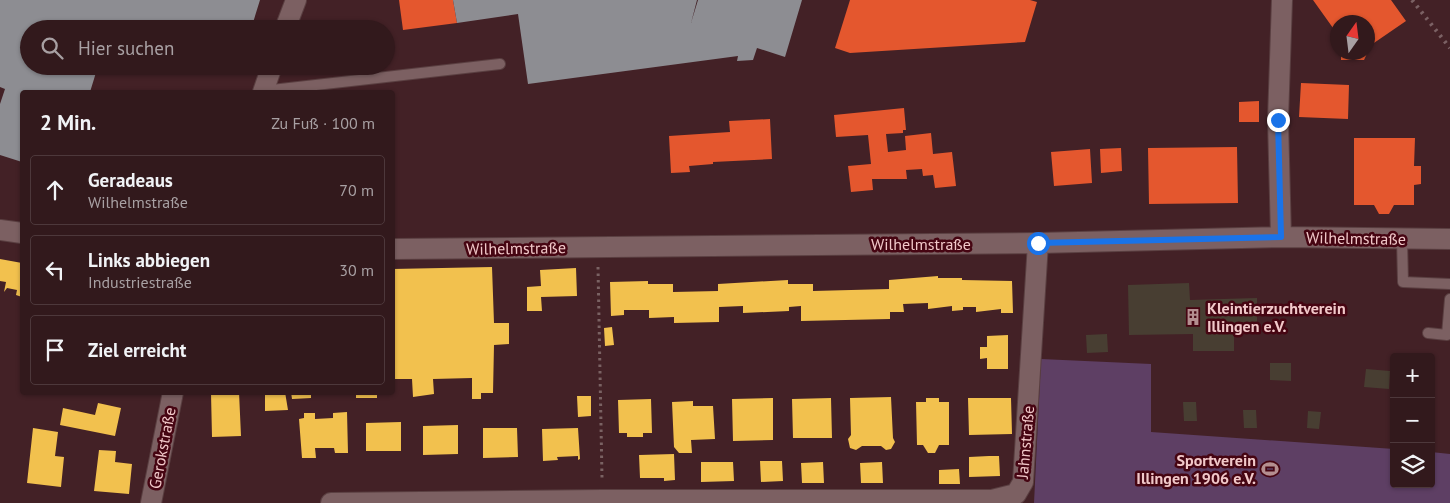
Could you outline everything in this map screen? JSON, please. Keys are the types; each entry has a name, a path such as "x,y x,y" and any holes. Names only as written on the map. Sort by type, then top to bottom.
{"street":[{"path":"289,20 296,0"},
{"path":"1281,237 1278,120 1282,0"},
{"path":"264,90 269,75"},
{"path":"0,230 20,233"},
{"name":"Wilhelmstraße","path":"395,249 1038,243 1281,237 1450,240"},
{"name":"Jahnstraße","path":"331,503 602,500 992,500 1016,494 1023,482 1038,243"},
{"name":"Gerokstraße","path":"151,503 172,395"}],"lane":[{"path":"280,90 500,64"},
{"path":"1402,239 1402,282 1450,284"},
{"path":"1428,333 1447,335 1450,299"}],"path":[{"path":"598,246 602,500"}],"shaded area":[{"path":"1041,359 1151,364 1151,432 1390,449 1390,488 1435,488 1435,452 1450,454 1450,503 1034,503"}],"building: Wohnen":[{"path":"0,259 20,263 20,296 16,295 17,290 7,288 4,292 6,282 0,281"},
{"path":"492,267 494,323 509,323 509,344 494,345 493,393 481,393 481,399 472,399 472,378 433,379 434,394 413,397 412,379 395,379 395,269"},
{"path":"576,268 577,296 541,297 542,311 527,311 527,287 541,286 540,270"},
{"path":"938,276 938,278 962,278 962,280 1012,281 1013,313 1001,313 1001,309 976,312 976,307 963,307 963,310 952,311 952,306 928,309 928,303 903,304 904,312 890,312 890,319 801,321 801,306 789,307 789,311 743,313 743,306 719,307 719,322 674,323 674,317 649,318 649,310 624,310 624,315 611,316 610,282 648,281 648,284 673,284 673,292 718,291 718,284 788,280 788,284 813,284 813,291 889,289 889,280"},
{"path":"612,327 614,345 605,346 604,328"},
{"path":"1008,335 1008,369 987,369 987,358 980,359 980,347 987,347 987,336"},
{"path":"211,395 239,395 241,436 212,437"},
{"path":"265,395 286,395 288,410 265,411"},
{"path":"291,395 311,395 311,398 292,399"},
{"path":"356,395 377,395 377,398 356,398"},
{"path":"577,396 591,396 591,416 578,417"},
{"path":"891,397 893,438 895,442 891,449 886,450 881,446 862,446 856,450 850,448 848,439 851,435 850,398"},
{"path":"773,398 773,440 733,441 732,399"},
{"path":"831,398 832,438 793,438 792,399"},
{"path":"926,398 939,398 939,402 949,402 949,445 939,445 935,453 928,453 923,445 917,445 916,402 926,402"},
{"path":"968,398 1011,398 1012,434 969,435"},
{"path":"651,399 652,433 643,433 643,437 627,437 627,433 619,433 618,400"},
{"path":"693,401 693,406 713,406 715,439 691,440 692,453 679,453 674,447 672,402"},
{"path":"98,403 121,408 115,436 60,425 63,408 95,415"},
{"path":"347,412 348,453 335,453 334,448 315,448 316,458 302,458 299,419 304,418 304,413 315,413 315,419 333,418 333,413"},
{"path":"401,422 401,451 366,451 366,423"},
{"path":"458,425 458,454 423,455 423,426"},
{"path":"33,428 58,432 55,456 64,457 61,487 27,483"},
{"path":"483,428 517,428 518,457 483,458"},
{"path":"578,428 580,459 578,460 578,456 557,457 558,460 543,461 542,429"},
{"path":"99,450 116,451 115,462 132,464 129,494 94,491"},
{"path":"674,454 675,480 664,481 664,478 640,478 639,455"},
{"path":"999,456 1000,476 969,477 969,457"},
{"path":"760,461 782,461 783,481 761,482"},
{"path":"701,462 733,462 734,481 701,482"},
{"path":"823,462 824,483 802,483 801,463"},
{"path":"882,462 883,483 861,483 860,463"},
{"path":"959,469 960,484 939,484 939,470"}],"building: Handel":[{"path":"399,0 453,0 457,23 403,30"},
{"path":"850,0 1030,0 1037,2 1025,42 850,53 835,48"},
{"path":"1313,0 1391,0 1406,21 1375,42 1375,15 1330,15 1330,24"},
{"path":"1301,83 1349,85 1348,119 1299,117"},
{"path":"1259,101 1259,122 1239,122 1239,102"},
{"path":"904,108 906,130 903,130 903,133 886,134 888,152 906,150 905,136 931,133 933,154 952,152 956,186 935,188 933,175 923,176 922,169 906,170 907,179 872,179 873,190 851,192 848,166 871,164 868,135 836,137 834,115"},
{"path":"770,119 772,159 713,162 713,164 689,166 690,172 671,173 669,136 730,132 729,121"},
{"path":"1354,138 1415,138 1414,166 1421,166 1421,184 1414,185 1414,205 1394,205 1389,214 1379,214 1374,205 1354,205"},
{"path":"1237,147 1238,203 1149,204 1148,148"},
{"path":"1121,148 1122,171 1101,173 1100,149"},
{"path":"1090,149 1092,183 1054,186 1051,152"}],"building: Industrie":[{"path":"0,0 260,0 254,20 20,20 20,75 95,75 91,90 20,90 20,161 0,155 0,104 5,89 0,87"},
{"path":"453,0 697,0 691,23 698,0 802,0 785,57 757,48 753,60 737,61 738,56 528,84 518,14 457,23"}],"building: Sonstige":[{"name":"Kleintierzuchtverein Illingen e.V.","path":"1189,283 1190,300 1257,298 1257,334 1234,334 1234,351 1193,351 1193,334 1129,335 1128,285"},
{"path":"1107,334 1108,352 1087,353 1086,335"},
{"path":"1270,363 1291,363 1291,381 1270,380"},
{"path":"1366,369 1390,371 1389,389 1364,387"},
{"path":"1183,402 1196,402 1197,421 1184,421"},
{"path":"1243,410 1256,410 1257,428 1244,428"},
{"path":"1308,411 1321,412 1319,429 1307,428"}],"railway":[{"path":"1412,0 1450,48"}],"place":[{"name":"Kleintierzuchtverein Illingen e.V.","path":"1193,317"},
{"name":"Sportverein Illingen 1906 e.V.","path":"1270,469"}],"route":[{"path":"1038,243 1281,237 1278,120"}]}
